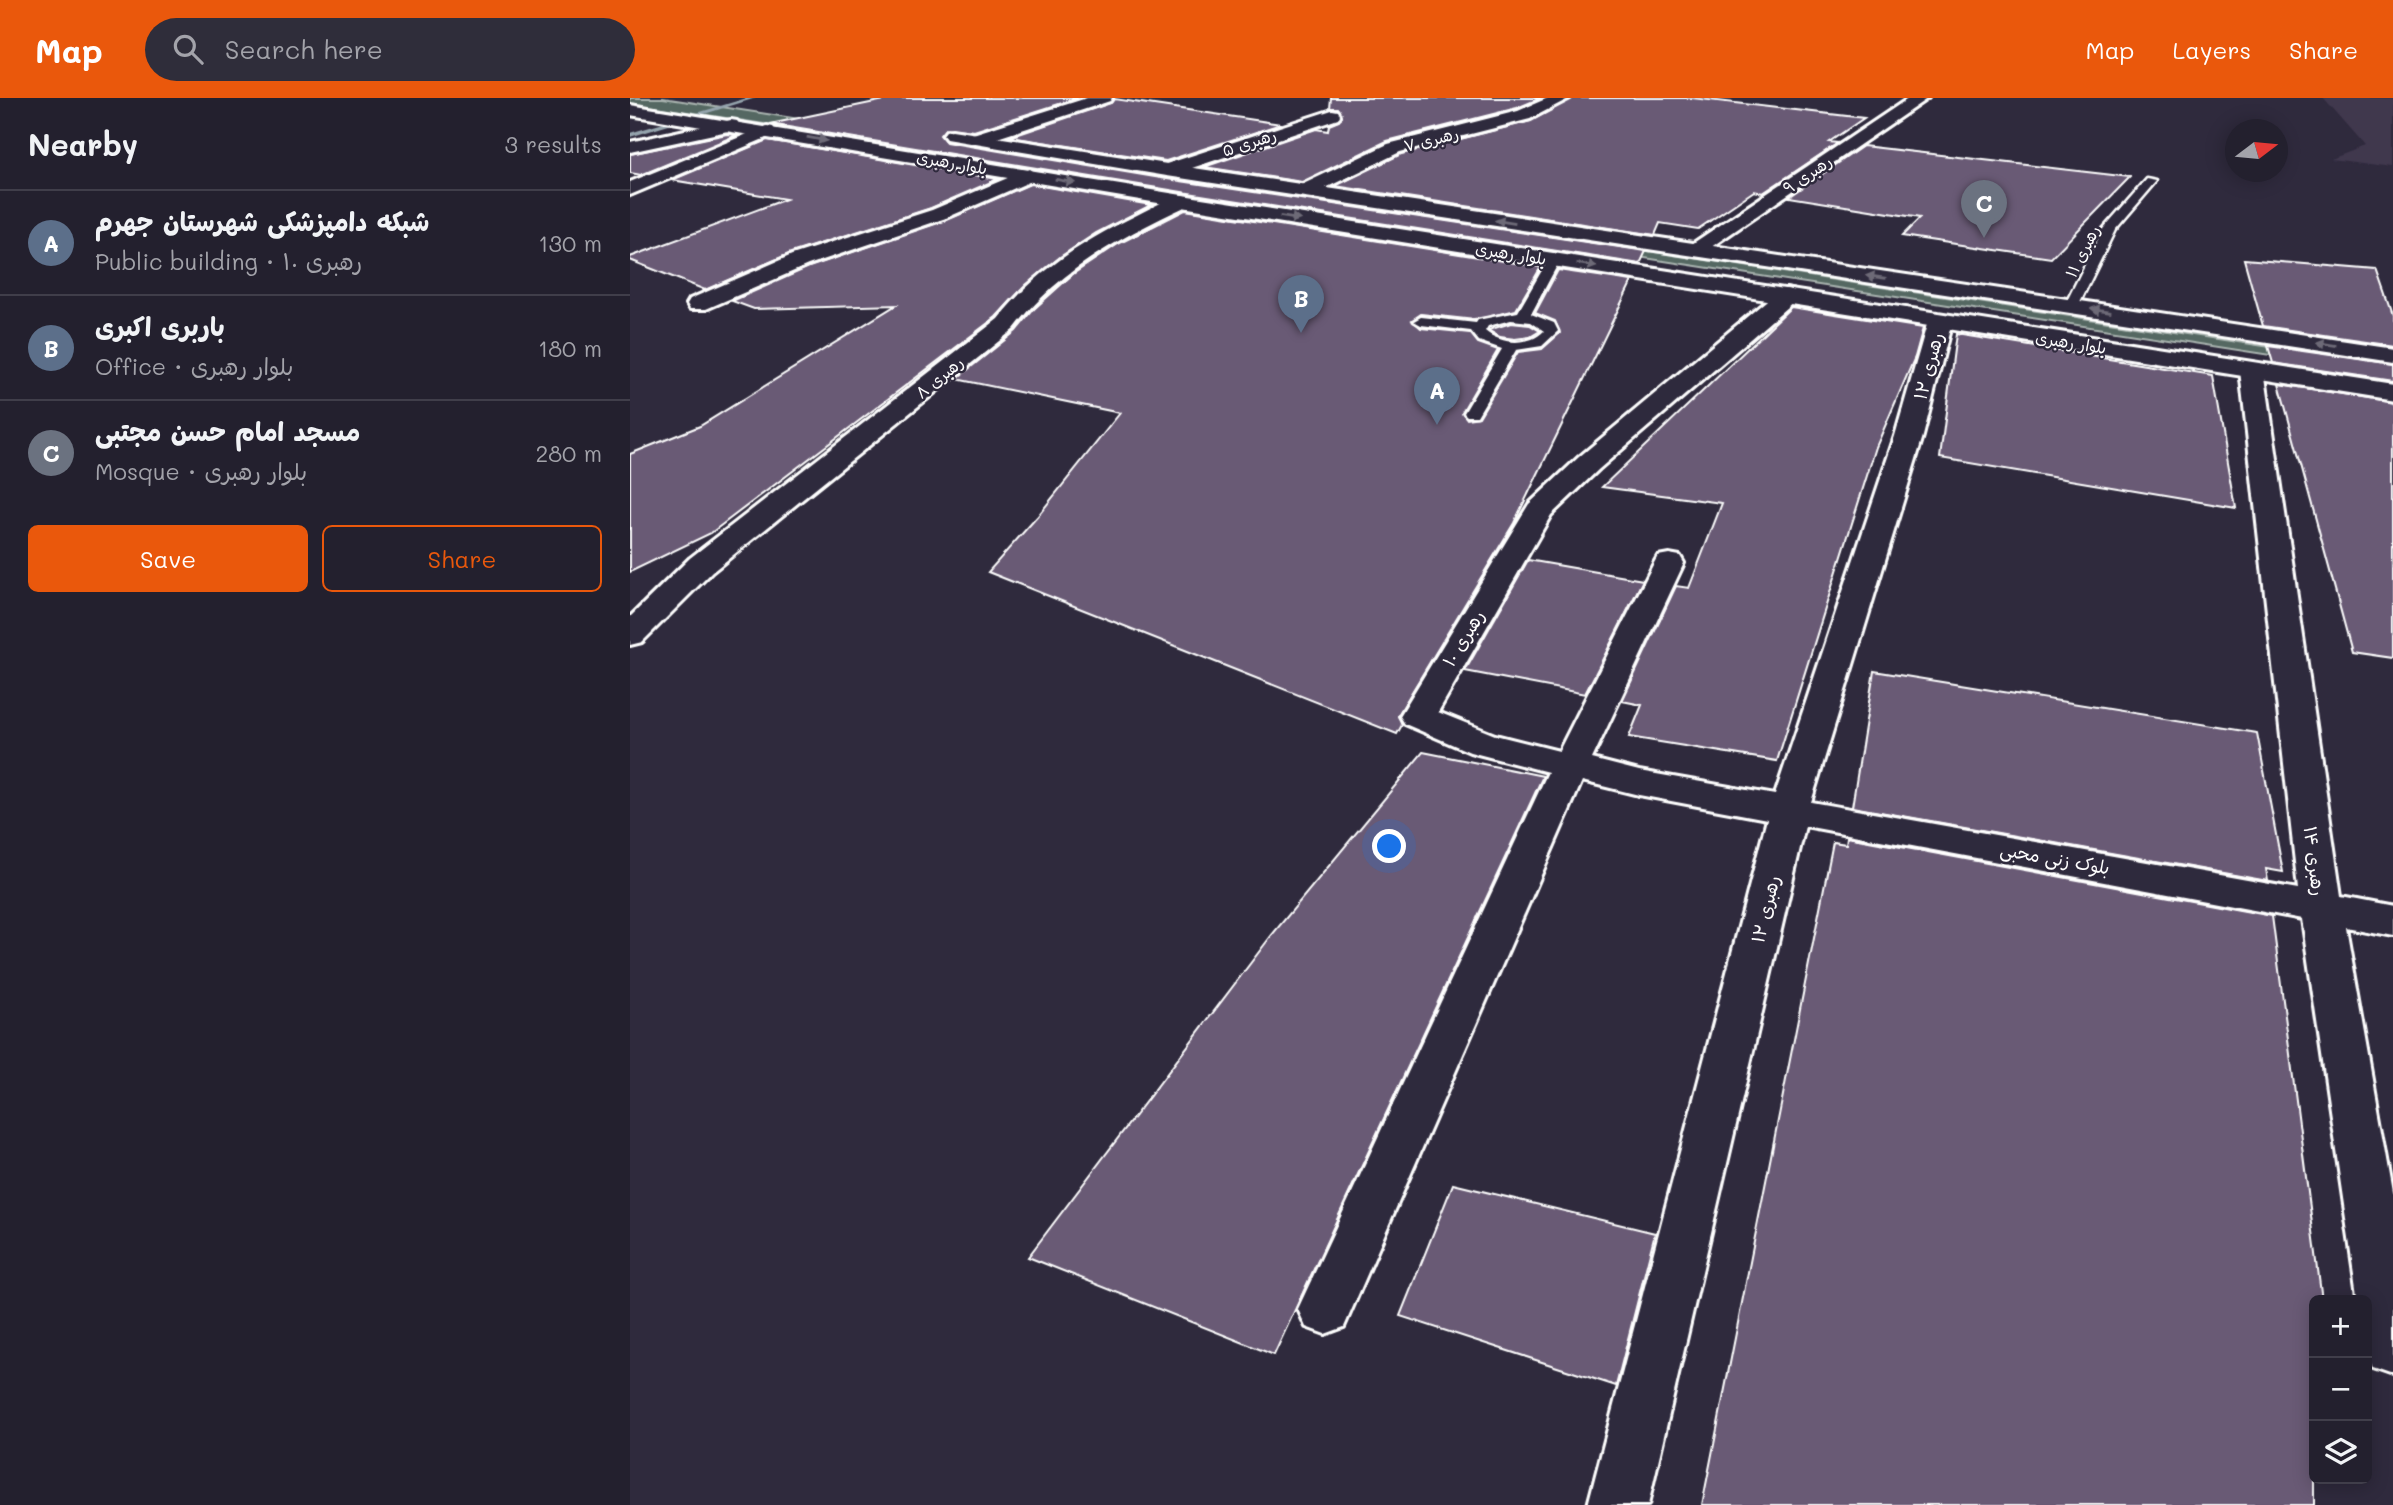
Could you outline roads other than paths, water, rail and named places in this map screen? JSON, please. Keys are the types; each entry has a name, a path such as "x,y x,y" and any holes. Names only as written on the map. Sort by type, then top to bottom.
{"street":[{"path":"976,139 1104,98"},
{"name":"رهبری ۷","path":"1304,191 1394,148 1524,115 1562,98"},
{"name":"رهبری ۹","path":"1694,250 1920,98"},
{"name":"بلوار رهبری","path":"630,110 1182,201 2393,392"},
{"name":"رهبری ۵","path":"1167,170 1332,115"},
{"path":"630,147 728,125"},
{"path":"630,189 766,131"},
{"path":"853,145 889,132"},
{"name":"بلوار رهبری","path":"928,132 2393,355"},
{"path":"698,304 800,260 939,214 1029,175"},
{"name":"رهبری ۸","path":"701,565 1006,324 1019,303 1068,264 1119,231 1182,201"},
{"name":"رهبری ۱۰","path":"1786,296 1588,463 1539,510 1418,716 1483,744 1639,783 1790,811"},
{"name":"رهبری ۱۲","path":"1618,1505 1790,811 1909,436 1940,321"},
{"name":"رهبری ۱۴","path":"2252,370 2321,905 2393,1350"},
{"path":"1325,1309 1570,766 1669,563"},
{"path":"630,595 701,565"},
{"path":"630,635 701,565"},
{"name":"بلوک زنی محبی","path":"1790,811 2393,920"}],"lane":[{"name":"رهبری ۱۱","path":"2071,305 2109,229 2151,181"},
{"path":"1522,316 1553,260"},
{"path":"1421,321 1479,328 1490,319 1522,316 1543,321 1551,331 1542,340 1512,345 1487,340 1481,336 1479,328"},
{"path":"1472,413 1512,345"}],"waterway":[{"path":"630,135 753,98"}],"place":[{"name":"مسجد امام حسن مجتبی","path":"1984,238"},
{"name":"باربری اکبری","path":"1301,333"},
{"name":"شبکه دامپزشکی شهرستان جهرم","path":"1437,425"}]}
